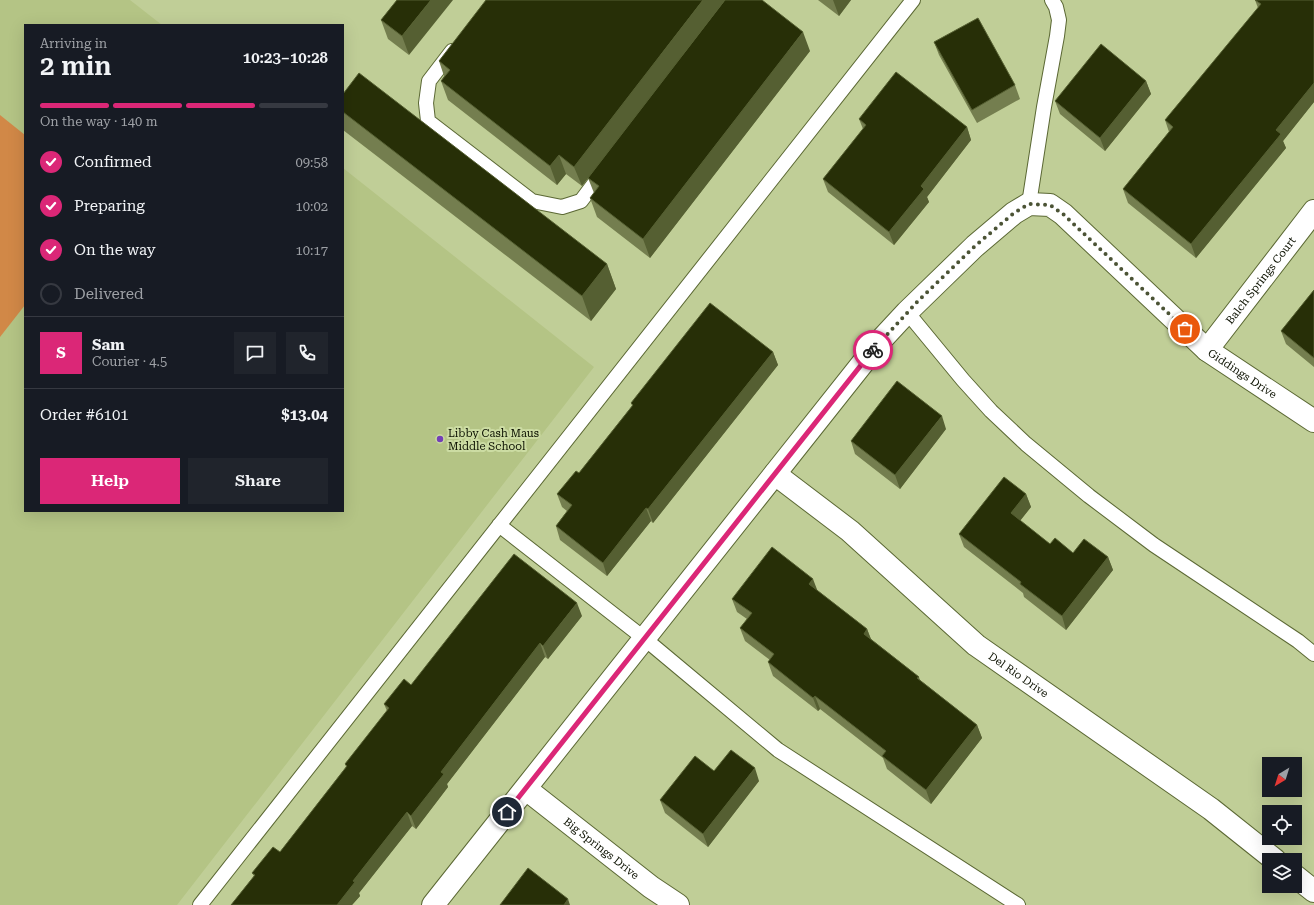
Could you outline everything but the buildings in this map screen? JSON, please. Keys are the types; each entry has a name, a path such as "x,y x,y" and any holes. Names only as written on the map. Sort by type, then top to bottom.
{"street":[{"path":"433,905 881,340 907,312 975,246 1014,213 1029,204"},
{"name":"Giddings Drive","path":"1029,204 1050,205 1063,214 1207,350 1314,421"},
{"name":"Balch Springs Court","path":"1207,350 1314,211"},
{"name":"Del Rio Drive","path":"775,474 850,531 976,645 1212,809 1266,853"},
{"name":"Big Springs Drive","path":"526,789 651,887 678,905"},
{"path":"1302,882 1314,892"}],"lane":[{"path":"200,905 913,0"},
{"path":"1029,204 1059,20 1056,7 1052,0"},
{"path":"458,44 429,81 426,103 428,121 532,201 562,207 581,201 610,163"},
{"path":"907,312 967,385 991,411 1026,444 1089,496 1154,544 1298,641 1314,654"},
{"path":"499,525 645,639 778,750 1018,905"}],"shaded area":[{"name":"Libby Cash Maus Middle School","path":"0,0 130,0 161,24 24,24 24,512 344,512 344,169 594,367 177,905 0,905"},
{"path":"0,115 24,134 24,306 0,337"}],"way so far":[{"path":"873,350 907,312 975,246 1014,213 1029,204 1050,205 1063,214 1185,329"}],"place":[{"name":"Libby Cash Maus Middle School","path":"440,439"}],"route":[{"path":"507,812 873,350"}]}
